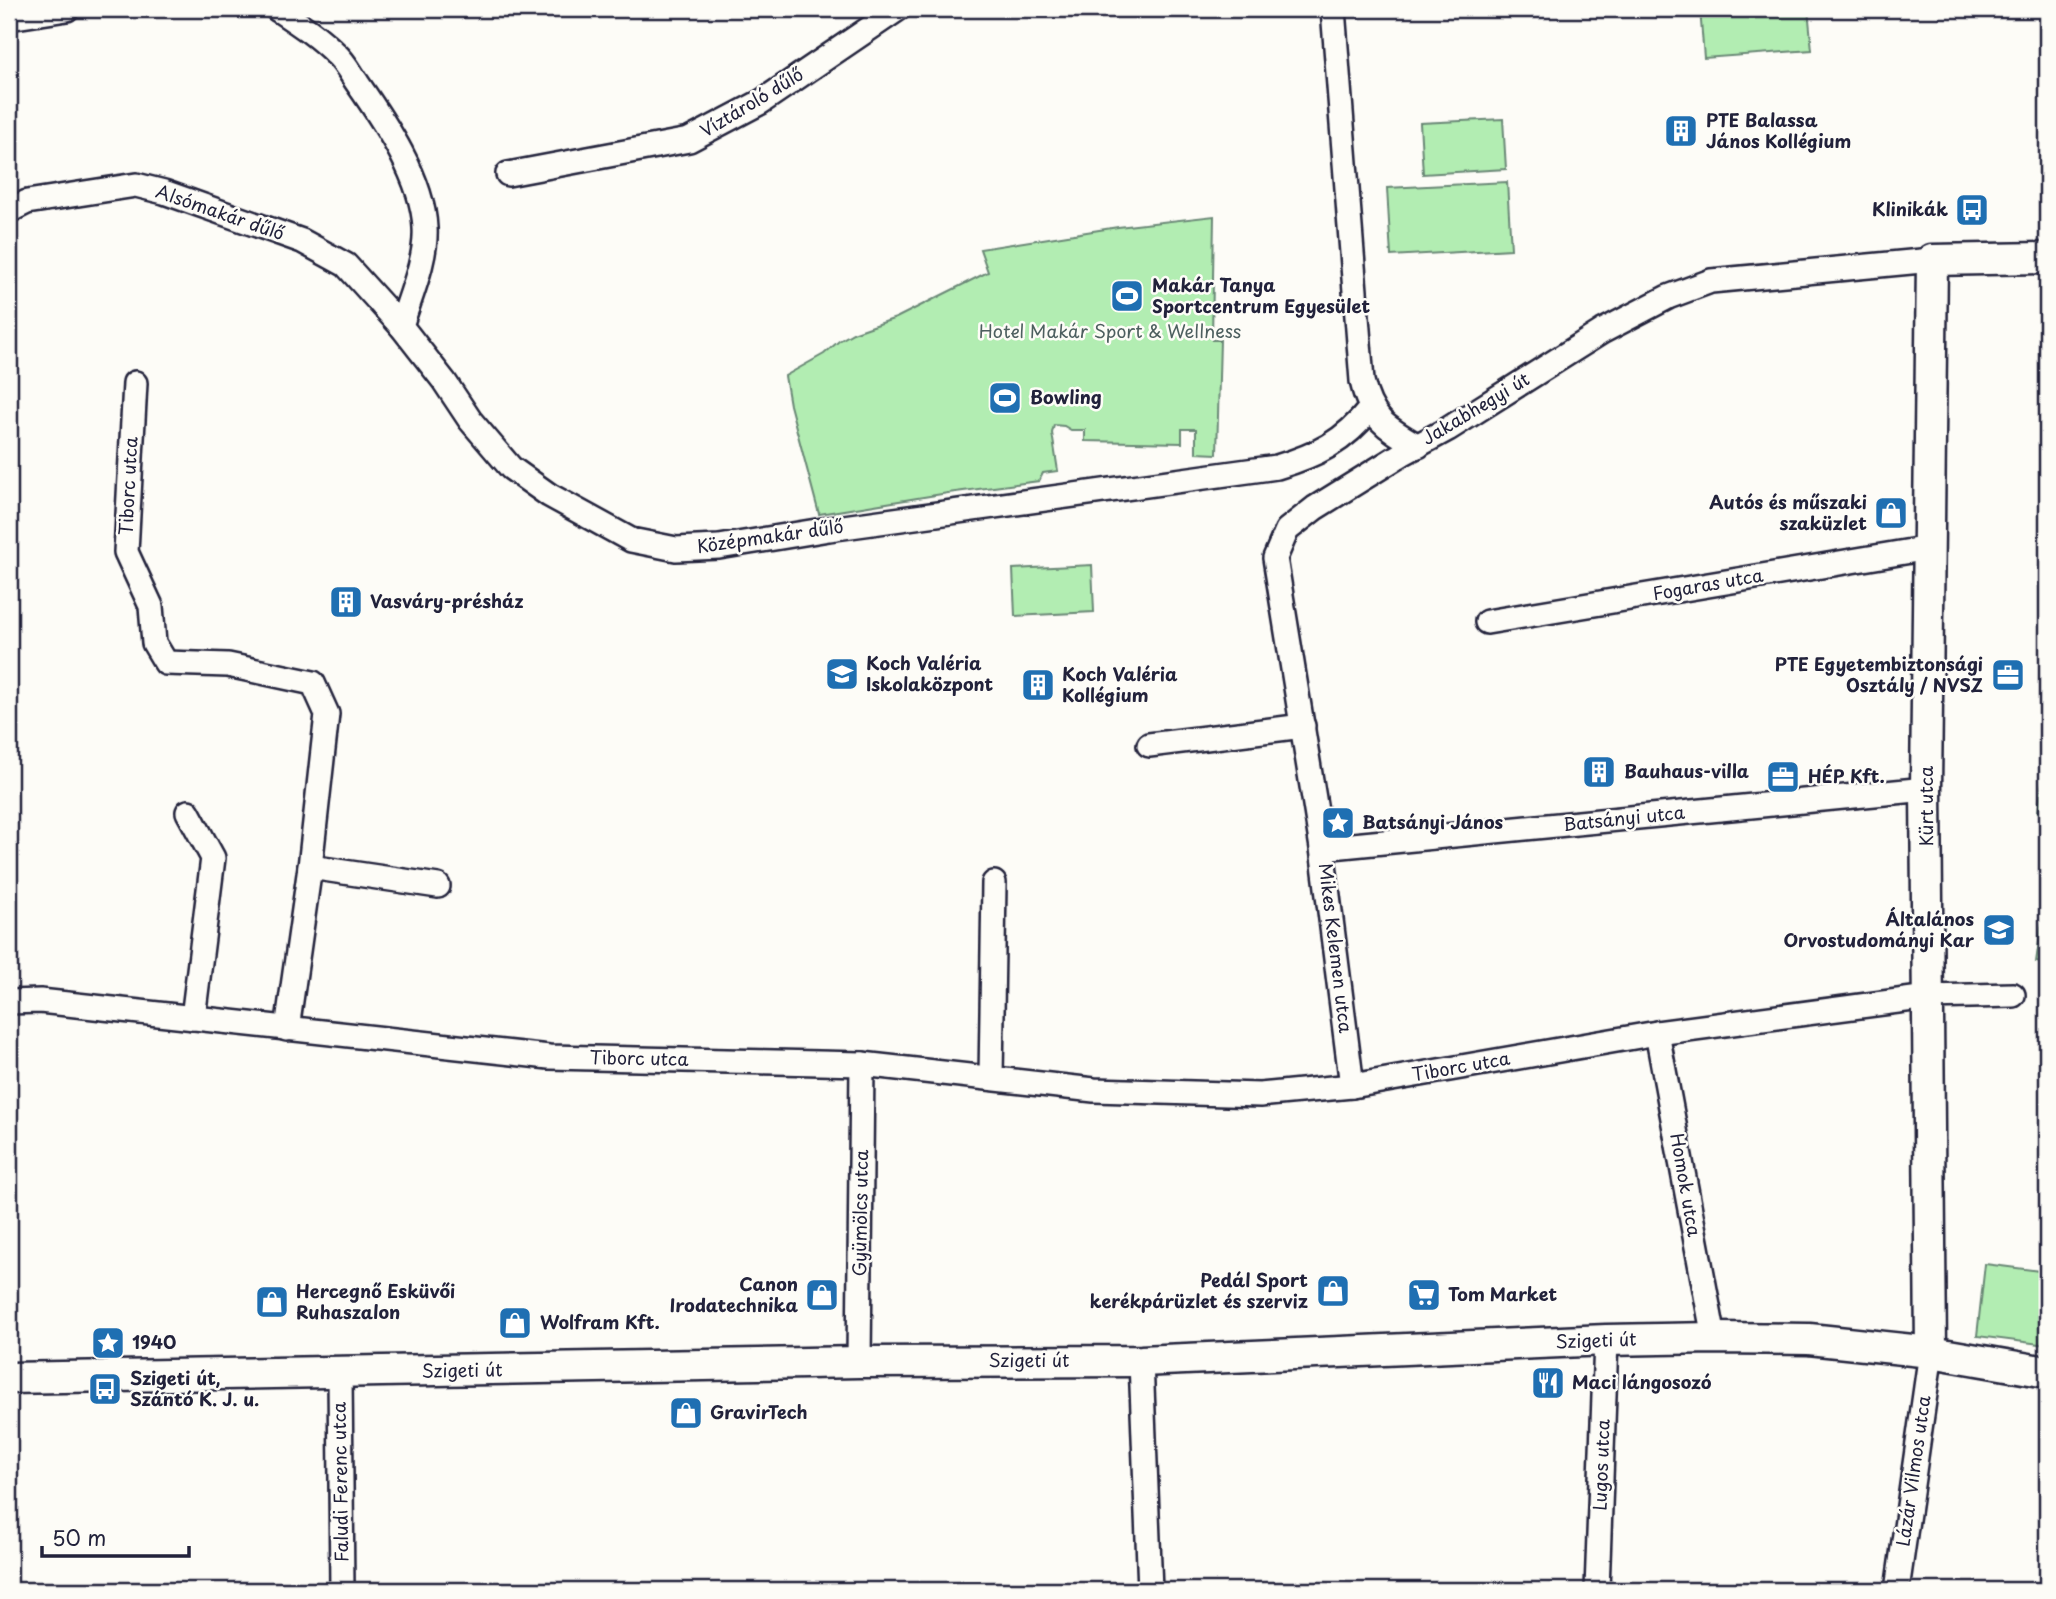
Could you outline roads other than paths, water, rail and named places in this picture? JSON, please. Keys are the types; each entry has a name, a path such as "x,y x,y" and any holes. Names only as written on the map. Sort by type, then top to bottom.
{"street":[{"path":"9,19 66,9"},
{"path":"277,9 313,32 339,56 377,112 408,168 423,210 425,230 416,278 401,326"},
{"name":"Víztároló dűlő","path":"508,174 689,140 761,102 898,9"},
{"path":"1333,9 1362,381 1370,408"},
{"name":"Alsómakár dűlő","path":"9,211 27,202 136,185 175,196 302,241 346,265 401,326"},
{"path":"1932,260 2047,258"},
{"name":"Jakabhegyi út","path":"1370,408 1386,428 1419,446 1603,331 1689,288 1711,281 1932,260"},
{"name":"Kürt utca","path":"1931,1352 1926,789 1932,260"},
{"name":"Középmakár dűlő","path":"401,326 444,381 470,420 511,468 549,495 631,540 676,549 719,547 829,529 1277,467 1326,450 1358,425 1370,408"},
{"name":"Tiborc utca","path":"135,383 126,552 152,606 154,643 166,663 228,665 313,683 327,713 310,867 287,1029"},
{"name":"Mikes Kelemen utca","path":"1352,1086 1322,849 1275,558 1287,530 1315,508 1419,446"},
{"name":"Fogaras utca","path":"1487,622 1929,548"},
{"path":"1150,745 1303,726"},
{"name":"Batsányi utca","path":"1322,849 1926,789"},
{"path":"188,812 213,858 193,1018"},
{"path":"310,867 438,886"},
{"path":"991,1078 994,883"},
{"name":"Tiborc utca","path":"9,1002 40,1002 549,1057 862,1064 1094,1090 1260,1095 1352,1086 1657,1033 1928,997 2013,995"},
{"name":"Homok utca","path":"1657,1033 1714,1338"},
{"name":"Gyümölcs utca","path":"859,1362 862,1064"},
{"name":"Szigeti út","path":"9,1378 340,1374 859,1362 1141,1361 1606,1340 1714,1338 1809,1339 1931,1352 2047,1372"},
{"name":"Lugos utca","path":"1597,1590 1606,1340"},
{"name":"Lázár Vilmos utca","path":"1897,1590 1931,1352"},
{"path":"1141,1361 1150,1590"},
{"name":"Faludi Ferenc utca","path":"340,1374 342,1590"}],"place":[{"name":"PTE Balassa János Kollégium","path":"1681,131"},
{"name":"Klinikák","path":"1972,210"},
{"name":"Makár Tanya Sportcentrum Egyesület","path":"1127,296"},
{"name":"Bowling","path":"1005,398"},
{"name":"Autós és műszaki szaküzlet","path":"1891,513"},
{"name":"Vasváry-présház","path":"346,602"},
{"name":"Koch Valéria Iskolaközpont","path":"842,674"},
{"name":"PTE Egyetembiztonsági Osztály / NVSZ","path":"2008,675"},
{"name":"Koch Valéria Kollégium","path":"1038,685"},
{"name":"Bauhaus-villa","path":"1599,772"},
{"name":"HÉP Kft.","path":"1783,777"},
{"name":"Batsányi János","path":"1338,823"},
{"name":"Általános Orvostudományi Kar","path":"1999,930"},
{"name":"Pedál Sport kerékpárüzlet és szerviz","path":"1333,1291"},
{"name":"Canon Irodatechnika","path":"822,1295"},
{"name":"Tom Market","path":"1424,1295"},
{"name":"Hercegnő Esküvői Ruhaszalon","path":"272,1302"},
{"name":"Wolfram Kft.","path":"515,1323"},
{"name":"1940","path":"108,1343"},
{"name":"Maci lángosozó","path":"1548,1383"},
{"name":"Szigeti út, Szántó K. J. u.","path":"105,1389"},
{"name":"GravirTech","path":"686,1413"}],"park label":[{"name":"Hotel Makár Sport & Wellness","path":"1110,332"}]}
